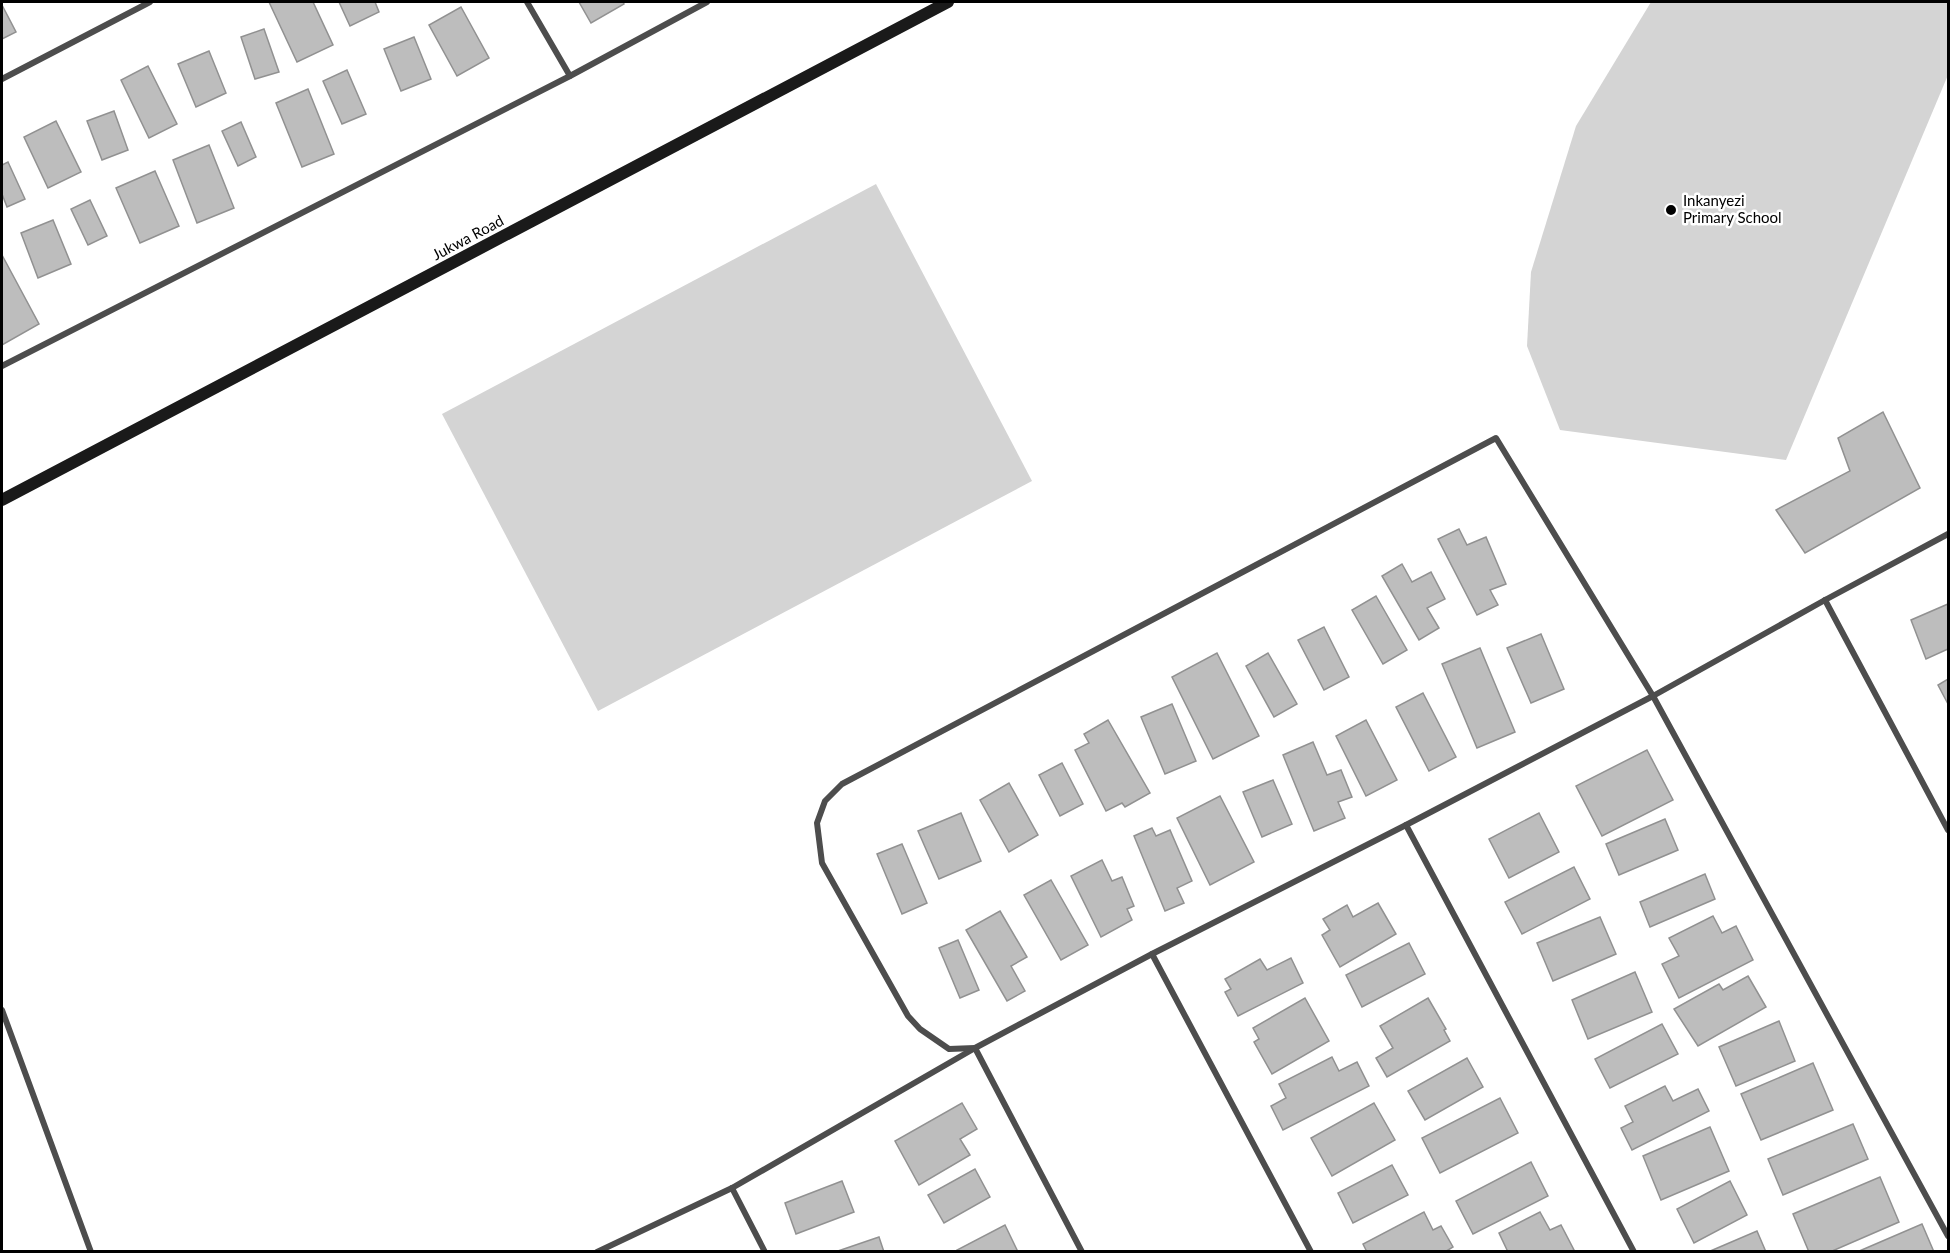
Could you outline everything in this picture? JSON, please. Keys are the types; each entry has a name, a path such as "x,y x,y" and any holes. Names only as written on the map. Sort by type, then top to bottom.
{"street":[{"path":"2,79 150,2"},
{"path":"527,2 570,76"},
{"path":"2,366 570,76 707,2"},
{"name":"Jukwa Road","path":"2,500 948,2"},
{"path":"975,1048 949,1049 920,1029 908,1016 822,863 817,823 825,801 842,784 1496,438 1653,696 1948,1236"},
{"path":"597,1251 732,1188 975,1048 1152,954 1653,696 1948,534"},
{"path":"1825,600 1948,830"},
{"path":"1406,825 1634,1251"},
{"path":"1152,954 1311,1251"},
{"path":"2,1010 91,1251"},
{"path":"975,1048 1082,1251"},
{"path":"732,1188 765,1251"}],"shaded area":[{"path":"1651,2 1948,2 1948,75 1786,460 1560,430 1527,346 1531,272 1576,126"},
{"path":"876,184 1032,481 598,711 442,414"}],"building":[{"path":"269,2 313,2 333,45 297,62"},
{"path":"339,2 375,2 379,12 350,26"},
{"path":"579,2 623,2 624,4 591,23"},
{"path":"2,5 16,32 2,39"},
{"path":"461,7 489,58 457,76 429,25"},
{"path":"264,29 279,72 255,79 241,37"},
{"path":"414,37 431,79 401,91 384,49"},
{"path":"209,51 226,93 196,107 178,64"},
{"path":"148,66 177,124 149,138 121,80"},
{"path":"347,70 366,114 342,124 323,81"},
{"path":"308,89 334,154 302,167 276,103"},
{"path":"114,111 128,150 102,160 87,121"},
{"path":"56,121 81,172 48,188 24,137"},
{"path":"241,122 256,157 238,166 222,131"},
{"path":"209,145 234,208 197,223 173,160"},
{"path":"8,162 25,199 7,207 2,194 2,165"},
{"path":"155,171 179,226 140,243 116,188"},
{"path":"90,200 107,236 88,245 71,209"},
{"path":"53,220 71,264 38,278 21,233"},
{"path":"2,255 39,324 2,345"},
{"path":"1883,412 1920,488 1805,553 1776,510 1850,471 1838,438"},
{"path":"1459,529 1467,545 1486,537 1506,584 1490,590 1498,605 1477,615 1438,539"},
{"path":"1402,564 1412,582 1431,572 1445,599 1427,608 1439,628 1419,640 1382,576"},
{"path":"1376,596 1407,650 1383,664 1352,610"},
{"path":"1948,604 1948,649 1926,659 1911,620"},
{"path":"1324,627 1349,677 1324,690 1298,640"},
{"path":"1541,634 1564,689 1531,703 1507,648"},
{"path":"1480,648 1515,732 1477,748 1442,664"},
{"path":"1217,653 1259,736 1213,759 1172,677"},
{"path":"1268,653 1297,704 1274,717 1246,666"},
{"path":"1948,679 1948,704 1938,685"},
{"path":"1423,693 1456,757 1429,771 1396,707"},
{"path":"1172,704 1196,761 1165,774 1141,717"},
{"path":"1108,720 1150,793 1125,807 1122,803 1106,811 1075,750 1089,743 1084,734"},
{"path":"1366,720 1397,780 1366,796 1336,736"},
{"path":"1313,742 1327,775 1341,770 1352,797 1338,802 1345,818 1314,831 1283,755"},
{"path":"1647,750 1673,800 1602,836 1576,786"},
{"path":"1062,763 1083,804 1060,816 1039,775"},
{"path":"1273,780 1292,824 1262,837 1243,792"},
{"path":"1009,783 1038,835 1009,852 980,800"},
{"path":"1220,796 1254,862 1210,885 1177,818"},
{"path":"961,813 981,861 939,879 918,831"},
{"path":"1539,813 1559,852 1509,878 1489,839"},
{"path":"1665,819 1678,850 1619,875 1606,844"},
{"path":"1152,828 1156,836 1170,830 1192,881 1177,888 1184,903 1165,911 1134,836"},
{"path":"902,844 927,903 902,914 877,854"},
{"path":"1102,860 1112,881 1122,877 1134,906 1127,909 1132,920 1101,937 1071,876"},
{"path":"1574,867 1590,899 1522,934 1505,902"},
{"path":"1705,874 1715,899 1650,927 1640,902"},
{"path":"1051,880 1088,945 1061,960 1024,895"},
{"path":"1378,903 1396,934 1340,967 1322,935 1330,930 1323,919 1347,905 1353,917"},
{"path":"1000,911 1027,957 1011,966 1025,991 1007,1001 966,930"},
{"path":"1713,916 1722,933 1736,926 1753,960 1679,998 1662,964 1679,956 1669,938"},
{"path":"1600,917 1616,954 1553,981 1537,943"},
{"path":"958,940 979,990 960,998 939,948"},
{"path":"1409,943 1425,974 1362,1007 1346,975"},
{"path":"1291,958 1303,983 1238,1016 1225,992 1231,989 1225,979 1260,959 1267,970"},
{"path":"1635,972 1652,1012 1588,1039 1572,1000"},
{"path":"1748,976 1766,1007 1698,1046 1674,1009 1719,984 1723,990"},
{"path":"1305,998 1329,1041 1272,1074 1254,1042 1259,1039 1253,1028"},
{"path":"1428,998 1446,1029 1444,1030 1450,1041 1387,1077 1376,1058 1393,1048 1380,1026"},
{"path":"1779,1021 1795,1061 1736,1086 1719,1047"},
{"path":"1662,1024 1678,1054 1610,1088 1595,1059"},
{"path":"1332,1057 1339,1071 1357,1062 1369,1086 1283,1130 1271,1106 1286,1098 1279,1084"},
{"path":"1467,1058 1483,1087 1425,1120 1408,1091"},
{"path":"1813,1063 1833,1110 1761,1140 1741,1094"},
{"path":"1665,1086 1673,1101 1698,1089 1709,1111 1632,1150 1621,1128 1633,1122 1625,1106"},
{"path":"1500,1098 1518,1133 1440,1173 1422,1138"},
{"path":"962,1103 977,1129 960,1139 970,1155 919,1185 895,1141"},
{"path":"1374,1103 1395,1140 1332,1176 1311,1138"},
{"path":"1853,1124 1868,1159 1783,1195 1768,1159"},
{"path":"1710,1127 1729,1171 1661,1200 1643,1156"},
{"path":"1531,1162 1548,1196 1473,1234 1456,1201"},
{"path":"1392,1165 1408,1195 1353,1223 1338,1193"},
{"path":"975,1169 990,1197 944,1223 928,1195"},
{"path":"1880,1177 1899,1222 1830,1252 1809,1252 1793,1214"},
{"path":"842,1181 854,1212 796,1234 785,1203"},
{"path":"1730,1181 1747,1215 1694,1243 1677,1209"},
{"path":"1424,1212 1433,1230 1441,1226 1453,1247 1445,1252 1367,1252 1363,1244"},
{"path":"1540,1212 1550,1230 1561,1225 1574,1250 1570,1252 1508,1252 1499,1233"},
{"path":"1922,1224 1934,1252 1857,1252"},
{"path":"1005,1225 1018,1252 958,1252 957,1250"},
{"path":"1757,1231 1766,1252 1708,1252"},
{"path":"879,1237 884,1252 835,1252"}],"place":[{"name":"Inkanyezi Primary School","path":"1671,210"}]}
